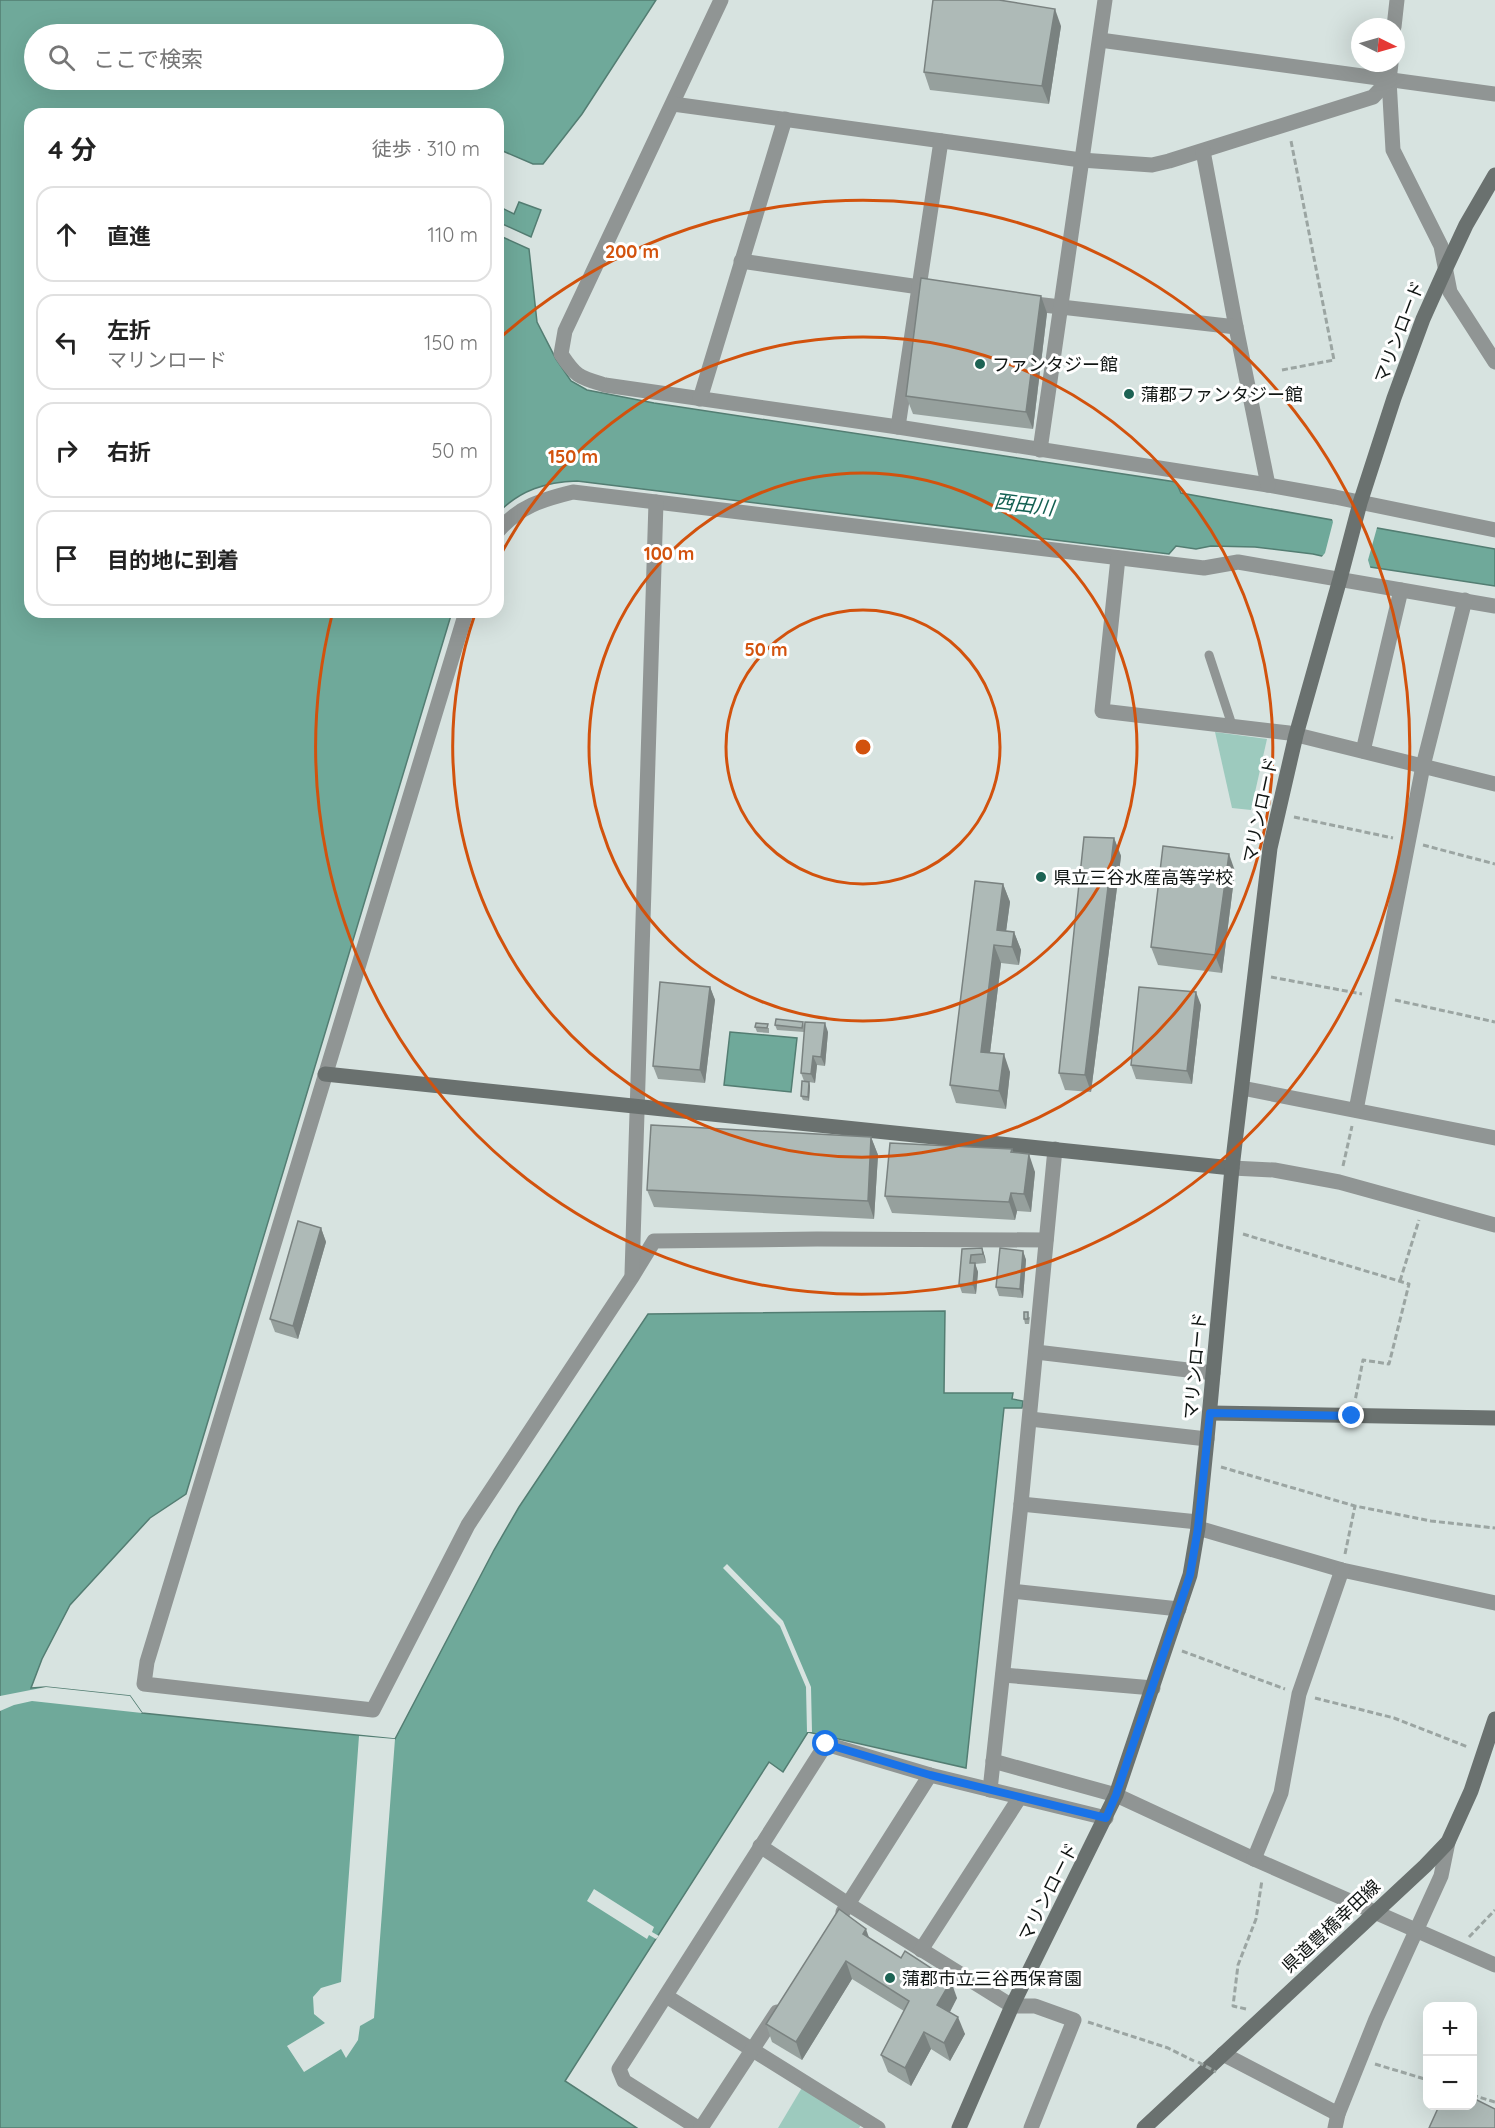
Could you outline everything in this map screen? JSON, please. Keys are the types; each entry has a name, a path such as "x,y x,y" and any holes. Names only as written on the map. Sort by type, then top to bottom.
{"street":[{"path":"721,0 565,330 561,354 573,372 587,380 605,385 898,427 1268,485 1359,506 1495,530"},
{"path":"1040,450 1105,0"},
{"path":"1395,18 1397,0"},
{"path":"1100,40 1495,94"},
{"path":"1390,72 1392,150 1441,246 1450,292 1495,362"},
{"path":"673,104 1081,160 1152,165 1373,97 1389,80"},
{"path":"700,399 785,119"},
{"path":"898,427 941,141"},
{"path":"1203,151 1268,485"},
{"name":"マリンロード","path":"959,2128 1012,2006 1116,1795 1190,1575 1208,1440 1232,1168 1270,848 1296,735 1359,506 1394,398 1422,319 1444,270 1466,225 1495,175"},
{"path":"741,261 954,292"},
{"path":"1012,301 1236,327"},
{"path":"504,525 518,512 539,500 573,492 1204,568 1238,562 1341,575 1401,590 1495,606"},
{"path":"632,1277 656,502"},
{"path":"1118,558 1101,711 1232,725 1296,735 1495,784"},
{"path":"1363,751 1401,590"},
{"path":"1356,1110 1423,766 1465,600"},
{"path":"464,618 147,1662 144,1684 373,1710 468,1525 654,1241 1046,1240"},
{"path":"325,1074 637,1108 1232,1168 1274,1170 1339,1182 1495,1225"},
{"path":"1242,1088 1495,1138"},
{"path":"990,1790 1021,1504 1055,1149"},
{"path":"1036,1352 1213,1373"},
{"path":"1210,1413 1495,1418"},
{"path":"1029,1419 1208,1440"},
{"path":"1021,1504 1198,1525 1342,1570 1495,1603"},
{"path":"1259,1861 1281,1793 1299,1694 1342,1570"},
{"path":"1012,1591 1179,1609"},
{"path":"1003,1675 1152,1688"},
{"name":"県道豊橋幸田線","path":"1144,2128 1448,1842 1472,1791 1495,1719"},
{"path":"784,2002 700,2128 624,2081 619,2069 826,1744 930,1775 1106,1818"},
{"path":"993,1761 1116,1795 1495,1965"},
{"path":"835,1924 930,1775"},
{"path":"921,1950 1020,1797"},
{"path":"1223,2054 1337,2121 1376,2019 1441,1876 1448,1842"},
{"path":"760,1846 1012,2006 1035,2007 1074,2020 1031,2128"},
{"path":"666,1996 869,2126"}],"lane":[{"path":"1209,654 1232,725"}],"path":[{"path":"1282,370 1334,360 1288,124"},
{"path":"1278,814 1409,842 1495,864"},
{"path":"1339,1182 1356,1110"},
{"path":"1400,1281 1424,1204"},
{"path":"1227,1229 1409,1284 1389,1364 1364,1360 1352,1416"},
{"path":"1205,1463 1355,1506 1431,1521 1495,1528"},
{"path":"1342,1570 1355,1506"},
{"path":"1167,1646 1299,1694 1394,1718 1484,1753"},
{"path":"1259,1861 1256,1919 1238,1965 1233,2006 1265,2014"},
{"path":"1458,1948 1495,1910"},
{"path":"1074,2020 1098,2025 1168,2048 1216,2072"},
{"path":"1360,2059 1423,2078"},
{"path":"1477,2096 1495,2102"}],"shaded area":[{"path":"1215,732 1267,739 1251,810 1232,808"},
{"path":"803,2086 862,2123 859,2128 778,2128"}],"water":[{"path":"0,0 656,0 582,114 543,164 533,164 504,152 504,108 24,108 24,618 450,618 186,1494 150,1518 70,1605 42,1659 31,1688 46,1687 130,1696 142,1713 395,1739 519,1507 648,1314 945,1311 944,1393 1013,1393 1012,1399 1023,1401 1022,1408 1004,1408 966,1768 808,1732 783,1772 769,1762 565,2081 637,2128 0,2128"},
{"path":"519,202 541,210 531,237 504,225 504,209 514,214"},
{"name":"西田川","path":"504,238 529,249 537,322 556,359 571,381 587,390 654,403 1176,482 1181,493 1495,549 1495,586 1370,567 1313,554 1255,547 1211,546 1196,549 1176,546 1169,554 577,481 555,483 534,489 504,507"},
{"path":"730,1032 797,1038 791,1092 724,1085"}],"pier":[{"path":"1331,516 1378,524 1368,560 1371,570 1320,559 1325,553 1333,522"},
{"path":"727,1564 783,1621 811,1687 812,1732 807,1732 806,1687 780,1626 723,1568"},
{"path":"46,1687 130,1696 142,1713 32,1701 0,1711 0,1696"},
{"path":"359,1736 395,1739 374,2018 360,2026 358,2040 346,2058 341,2049 304,2072 287,2046 325,2023 314,2014 313,1997 321,1988 341,1982"},
{"path":"594,1889 654,1927 652,1932 659,1936 656,1939 649,1935 647,1939 587,1901"}],"building":[{"path":"933,0 999,0 1055,9 1042,86 924,72"},
{"name":"ファンタジー館","path":"921,278 1041,296 1026,412 906,396"},
{"path":"1084,837 1114,838 1085,1075 1059,1073"},
{"path":"1163,846 1229,854 1215,955 1151,947"},
{"path":"975,881 1003,884 997,930 1014,932 1012,947 994,945 981,1052 1004,1054 999,1091 950,1085"},
{"path":"660,982 710,987 700,1070 653,1066"},
{"path":"1139,987 1196,992 1187,1071 1131,1065"},
{"path":"776,1019 803,1022 802,1028 775,1025"},
{"path":"805,1022 825,1023 821,1057 813,1056 811,1074 801,1073"},
{"path":"756,1023 768,1024 767,1028 755,1027"},
{"path":"802,1081 809,1082 808,1097 801,1096"},
{"path":"651,1125 871,1137 868,1201 647,1190"},
{"path":"890,1143 1012,1149 1011,1152 1029,1154 1024,1194 1011,1193 1009,1202 885,1196"},
{"path":"298,1221 321,1228 293,1326 270,1319"},
{"path":"982,1248 983,1254 971,1255 970,1263 975,1263 973,1285 959,1284 962,1249"},
{"path":"1000,1248 1023,1251 1020,1289 996,1287"},
{"path":"1024,1312 1028,1312 1028,1319 1024,1319"},
{"path":"839,1909 866,1929 863,1934 901,1958 905,1951 951,1981 937,2005 958,2017 944,2043 924,2032 905,2068 881,2055 909,2001 846,1961 796,2042 766,2024"},
{"path":"1477,2100 1495,2109 1495,2128 1429,2128 1437,2110 1477,2110"}],"place":[{"name":"ファンタジー館","path":"980,364"},
{"name":"蒲郡ファンタジー館","path":"1129,394"},
{"name":"県立三谷水産高等学校","path":"1041,877"},
{"name":"蒲郡市立三谷西保育園","path":"890,1978"}],"route":[{"path":"826,1744 930,1775 1106,1818 1116,1795 1190,1575 1198,1528 1210,1413 1352,1416"}]}
